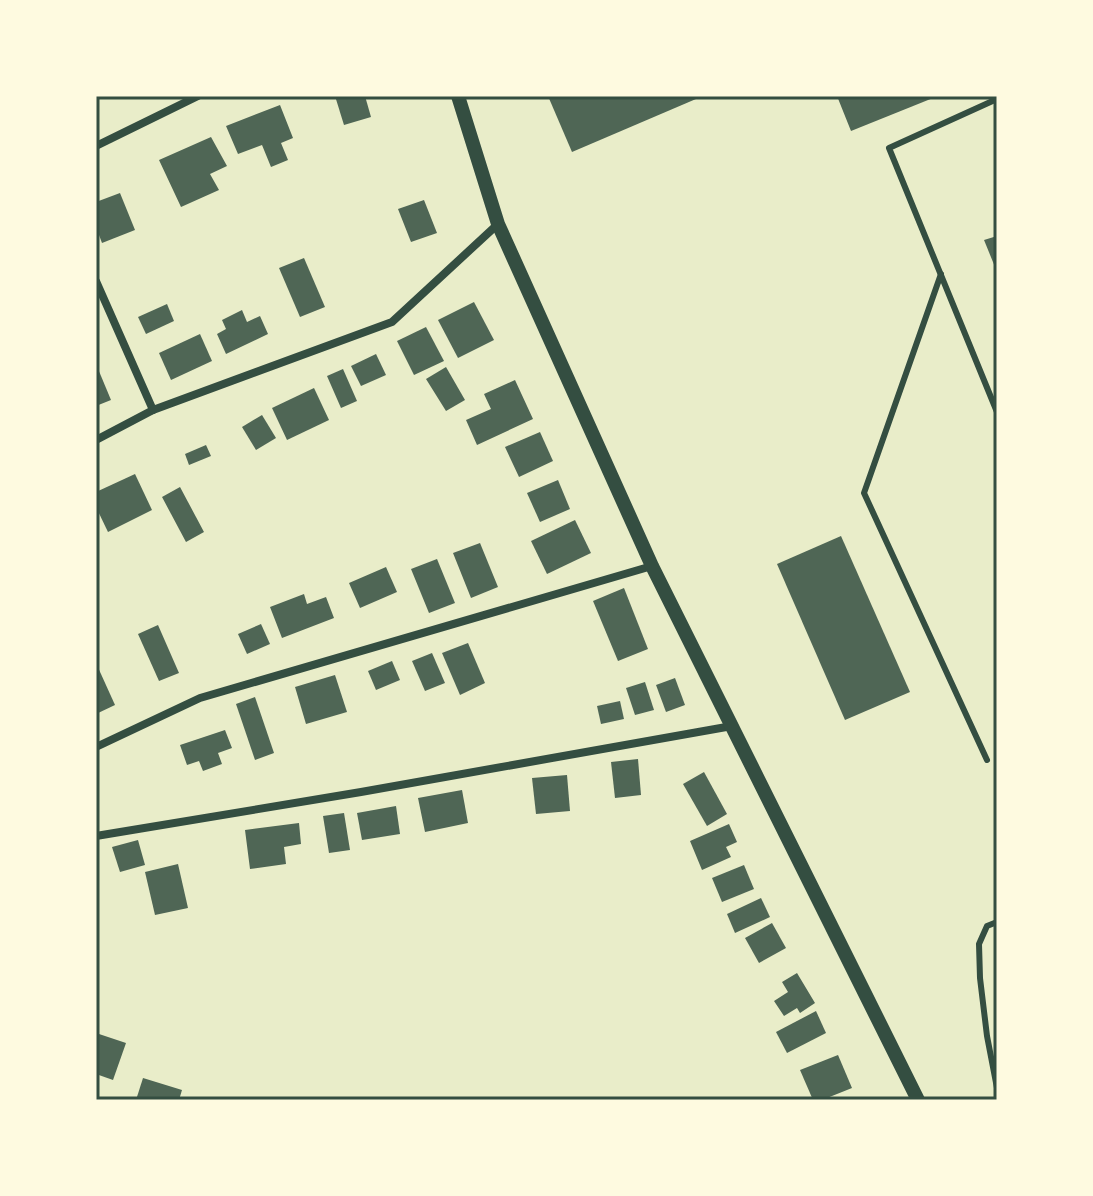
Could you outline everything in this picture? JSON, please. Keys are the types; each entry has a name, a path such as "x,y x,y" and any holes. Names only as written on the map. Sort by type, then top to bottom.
{"street":[{"path":"96,146 198,96"},
{"path":"458,96 498,224 652,566 918,1100"},
{"path":"96,440 153,410 392,322 498,224"},
{"path":"96,281 153,410"},
{"path":"96,747 200,698 652,566"},
{"path":"96,836 732,726"}],"lane":[{"path":"997,99 889,148 997,412"},
{"path":"941,274 864,493 987,760"},
{"path":"997,922 987,926 979,944 987,1036 997,1088"}],"building":[{"path":"335,96 365,96 371,117 344,125"},
{"path":"548,96 703,96 572,152"},
{"path":"837,96 938,96 851,131"},
{"path":"280,105 293,138 281,143 288,160 271,167 262,145 238,154 226,126"},
{"path":"211,137 227,166 210,174 219,190 181,207 159,160"},
{"path":"120,193 135,230 102,243 96,227 96,202"},
{"path":"424,200 437,233 411,242 398,209"},
{"path":"997,236 997,272 984,240"},
{"path":"304,258 325,307 300,317 279,268"},
{"path":"474,302 494,340 458,358 438,320"},
{"path":"167,304 174,321 146,334 138,317"},
{"path":"242,310 247,322 260,316 268,334 226,354 217,334 226,329 222,320"},
{"path":"426,327 444,361 414,375 397,341"},
{"path":"200,334 212,361 171,380 159,353"},
{"path":"376,354 386,375 361,386 351,366"},
{"path":"96,364 111,400 96,406"},
{"path":"446,367 465,400 446,411 426,379"},
{"path":"343,369 357,401 341,408 327,376"},
{"path":"515,380 533,419 477,445 466,420 491,409 484,394"},
{"path":"314,388 329,420 287,440 272,408"},
{"path":"262,415 276,438 256,450 242,427"},
{"path":"540,432 553,461 519,477 505,447"},
{"path":"206,445 211,456 189,465 185,454"},
{"path":"135,474 152,510 108,532 96,507 96,492"},
{"path":"558,480 570,509 540,522 527,493"},
{"path":"180,487 204,532 186,542 162,497"},
{"path":"575,520 591,553 547,574 531,541"},
{"path":"841,536 910,692 845,720 777,564"},
{"path":"480,543 498,587 471,598 453,553"},
{"path":"437,559 455,603 429,613 411,569"},
{"path":"386,567 397,592 360,608 349,583"},
{"path":"624,588 648,649 618,661 593,601"},
{"path":"304,594 307,604 326,597 334,618 282,638 270,607"},
{"path":"261,624 270,644 247,654 238,634"},
{"path":"158,625 179,673 159,681 138,634"},
{"path":"468,643 485,683 460,695 442,653"},
{"path":"432,653 445,683 425,691 412,661"},
{"path":"392,661 400,680 376,690 368,671"},
{"path":"96,663 115,705 96,714"},
{"path":"335,675 347,712 306,724 295,687"},
{"path":"675,678 685,705 666,712 656,685"},
{"path":"645,682 654,710 635,715 626,688"},
{"path":"255,697 274,753 255,760 236,704"},
{"path":"620,701 624,719 601,724 597,706"},
{"path":"225,730 232,748 218,753 222,764 203,771 199,761 187,765 180,745"},
{"path":"638,759 641,795 615,798 611,762"},
{"path":"704,772 727,814 707,826 683,784"},
{"path":"567,775 570,811 536,814 532,778"},
{"path":"462,790 468,823 425,832 418,798"},
{"path":"396,806 400,834 362,840 357,813"},
{"path":"344,813 350,850 329,853 323,816"},
{"path":"299,823 301,844 284,847 286,864 250,869 245,830"},
{"path":"729,824 737,842 726,847 731,857 702,870 690,841"},
{"path":"138,840 145,865 120,872 112,847"},
{"path":"178,864 188,908 155,915 145,872"},
{"path":"744,865 754,889 722,902 712,878"},
{"path":"761,898 770,917 735,933 727,914"},
{"path":"772,923 786,948 759,963 745,938"},
{"path":"797,973 815,1003 800,1013 797,1008 784,1016 774,1001 788,992 782,982"},
{"path":"816,1011 826,1033 787,1053 776,1032"},
{"path":"96,1033 126,1043 113,1080 96,1074"},
{"path":"838,1055 852,1088 822,1100 813,1100 800,1070"},
{"path":"143,1078 182,1090 179,1100 136,1100"}]}
